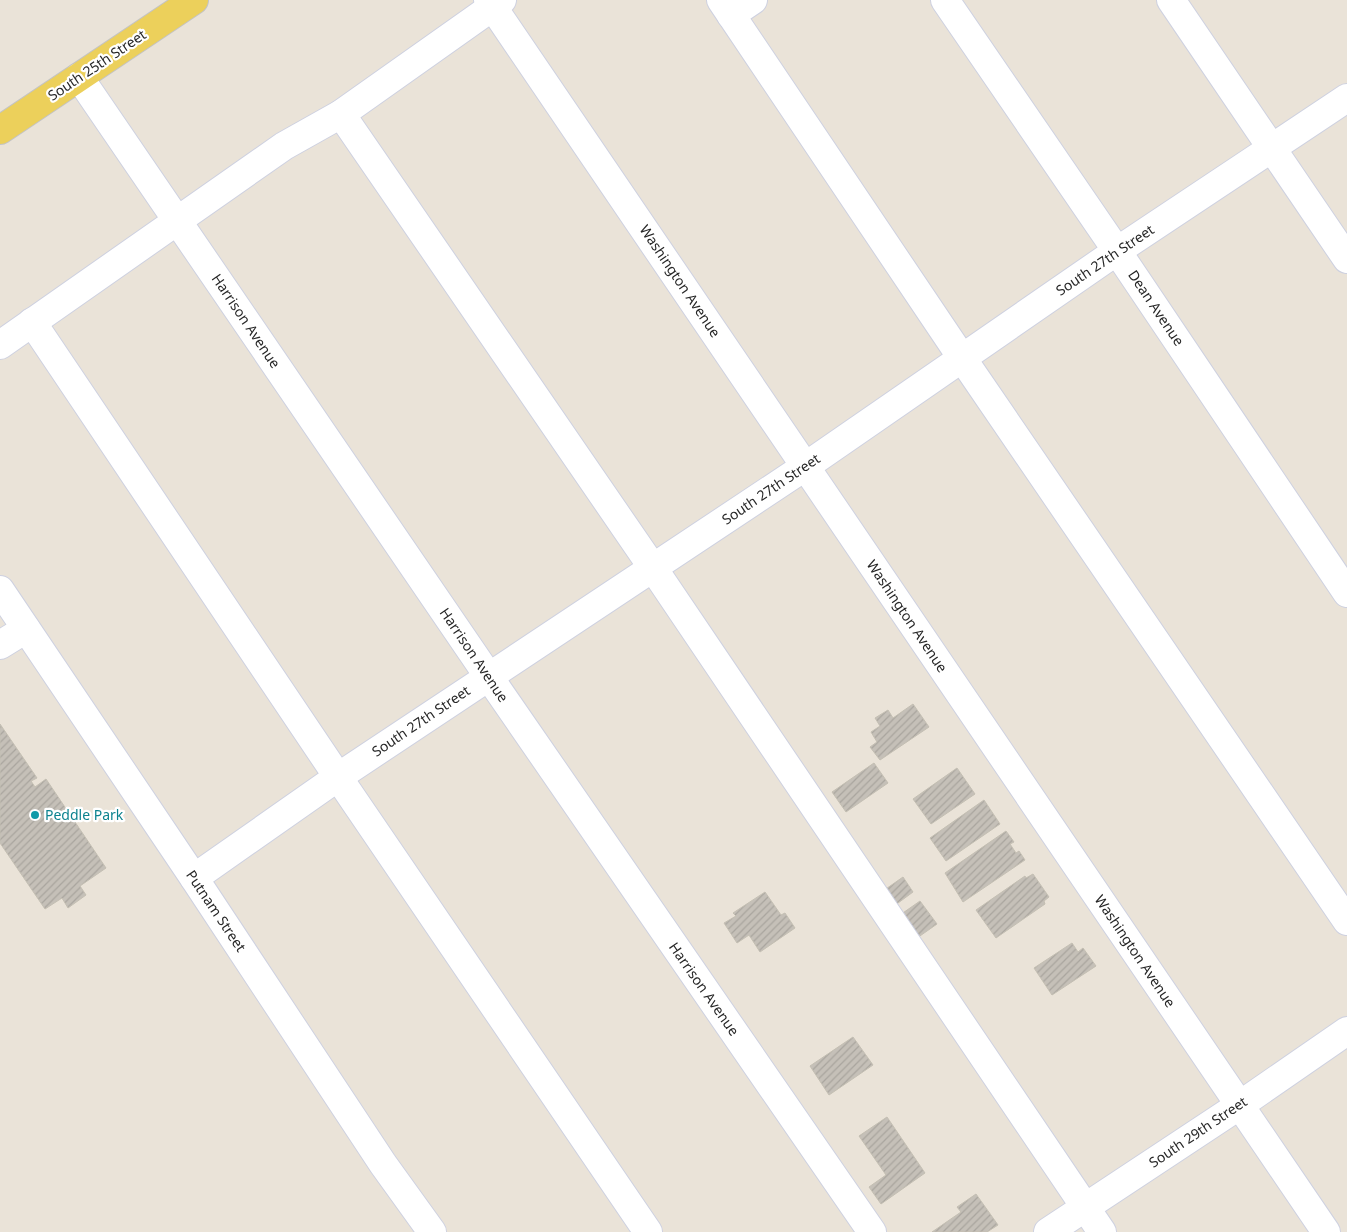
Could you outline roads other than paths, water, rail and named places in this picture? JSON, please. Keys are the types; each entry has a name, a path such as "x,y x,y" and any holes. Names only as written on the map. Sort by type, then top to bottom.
{"main road":[{"name":"South 25th Street","path":"0,130 194,0"}],"street":[{"path":"753,0 726,8 962,358 1347,921"},
{"name":"Dean Avenue","path":"945,0 1118,251 1347,593"},
{"path":"1171,0 1347,259"},
{"path":"0,345 284,146 341,114 495,2"},
{"name":"Washington Avenue","path":"495,2 806,466 1326,1232"},
{"name":"Harrison Avenue","path":"79,78 872,1232"},
{"name":"South 27th Street","path":"194,878 338,777 806,466 1118,251 1347,98"},
{"path":"341,114 653,568 1102,1232"},
{"path":"32,322 338,777 648,1232"},
{"name":"Putnam Street","path":"0,590 378,1156 432,1232"},
{"path":"0,645 26,629"},
{"name":"South 29th Street","path":"1048,1232 1240,1105 1347,1030"}],"place":[{"name":"Peddle Park","path":"35,815"}]}
